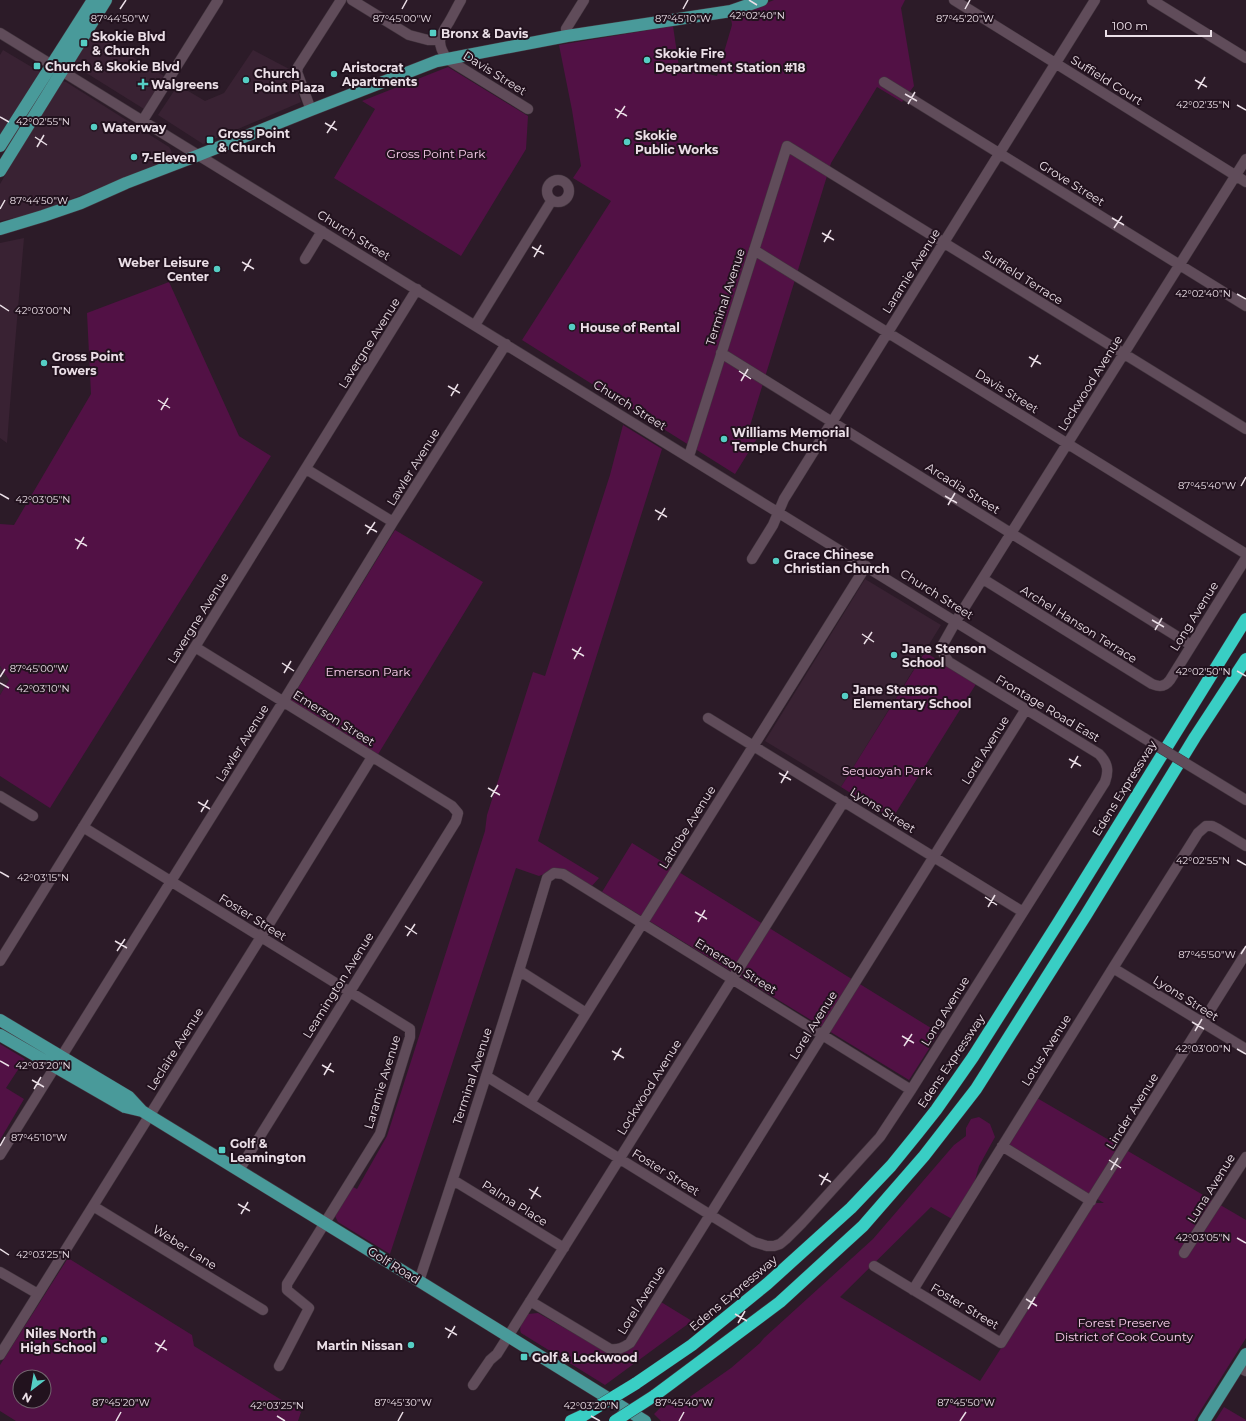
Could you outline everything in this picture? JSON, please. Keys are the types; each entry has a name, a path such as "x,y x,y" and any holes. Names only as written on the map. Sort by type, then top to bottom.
{"highway":[{"name":"Edens Expressway","path":"571,1421 584,1415 635,1384 692,1345 767,1284 851,1208 892,1166 918,1134 973,1057 1058,923 1246,619"},
{"path":"615,1421 654,1396 780,1302 863,1226 924,1156 952,1121 983,1077 1195,737 1246,659"}],"main road":[{"path":"0,171 93,0"},
{"path":"0,146 106,0"},
{"path":"0,229 81,203 126,183 437,61 567,36 732,11 746,3 762,0"},
{"name":"Golf Road","path":"0,1020 58,1061"},
{"name":"Golf Road","path":"0,1035 58,1061 129,1098 145,1113 645,1421"},
{"path":"1204,1421 1242,1369 1246,1354"}],"street":[{"path":"143,120 218,0"},
{"path":"311,110 297,72 298,67 341,0"},
{"path":"352,0 409,35 419,39 440,40"},
{"path":"448,59 441,50 440,40 442,30 448,23 461,0"},
{"path":"567,36 566,29 584,0"},
{"name":"Suffield Court","path":"954,0 1246,182"},
{"name":"Laramie Avenue","path":"752,559 773,525 784,499 1095,0"},
{"path":"1152,0 1246,58"},
{"path":"448,23 445,40 448,59"},
{"name":"Church Street","path":"0,33 1246,800"},
{"name":"Davis Street","path":"448,59 528,109"},
{"name":"Grove Street","path":"884,82 1246,306"},
{"name":"Suffield Terrace","path":"787,146 1246,429"},
{"name":"Terminal Avenue","path":"689,456 787,146"},
{"name":"Lockwood Avenue","path":"956,621 1246,159"},
{"path":"475,325 552,200"},
{"path":"304,259 322,231"},
{"name":"Davis Street","path":"754,250 1246,554"},
{"name":"Lavergne Avenue","path":"0,961 417,289"},
{"name":"Lawler Avenue","path":"0,1155 283,702 393,522 506,344"},
{"name":"Arcadia Street","path":"721,353 1191,645"},
{"path":"306,469 393,522"},
{"name":"Long Avenue","path":"1162,686 1166,685 1170,680 1246,558"},
{"name":"Latrobe Avenue","path":"530,1103 866,566"},
{"name":"Archel Hanson Terrace","path":"983,579 1152,684 1162,686"},
{"name":"Frontage Road East","path":"956,621 942,646 944,657 949,662 1099,754 1105,760 1107,768"},
{"name":"Emerson Street","path":"195,647 452,806 458,813"},
{"name":"Lorel Avenue","path":"530,1301 602,1346 618,1350 624,1348 630,1343 1026,709"},
{"name":"Lyons Street","path":"708,718 1023,912"},
{"name":"Leclaire Avenue","path":"0,1355 93,1206 145,1113 261,937 372,757"},
{"name":"Long Avenue","path":"774,1246 780,1244 802,1223 875,1142 911,1090 1105,782 1108,775 1107,768"},
{"path":"0,796 33,816"},
{"name":"Lockwood Avenue","path":"474,1385 490,1360 497,1354 844,801"},
{"name":"Leamington Avenue","path":"239,1170 456,821 458,813"},
{"name":"Lotus Avenue","path":"913,1290 1198,833 1206,826 1212,826 1246,846"},
{"name":"Foster Street","path":"83,827 410,1029"},
{"name":"Emerson Street","path":"547,878 554,873 563,874 911,1090"},
{"name":"Terminal Avenue","path":"419,1281 520,971 547,878"},
{"name":"Linder Avenue","path":"1001,1343 1246,953"},
{"name":"Lyons Street","path":"1113,968 1246,1050"},
{"path":"520,971 586,1013"},
{"name":"Laramie Avenue","path":"279,1366 309,1308 287,1290 287,1284 380,1134 410,1036 410,1029"},
{"name":"Foster Street","path":"486,1076 754,1242 767,1246 774,1246"},
{"path":"1002,1146 1091,1200"},
{"name":"Luna Avenue","path":"1184,1254 1246,1156"},
{"name":"Palma Place","path":"453,1180 564,1248"},
{"name":"Weber Lane","path":"93,1206 262,1310"},
{"name":"Foster Street","path":"874,1266 1001,1343"},
{"path":"0,1272 38,1294"}],"shaded area":[{"path":"92,32 164,76 144,109 72,64"},
{"path":"3,50 40,72 0,135 0,55"},
{"name":"Church Point Plaza","path":"253,50 291,70 301,102 203,144 158,115 178,85 205,101 224,93"},
{"path":"62,81 66,82 169,147 172,155 170,159 60,204 29,215 0,221 0,184 58,84"},
{"path":"24,238 7,443 0,438 0,243"},
{"name":"Jane Stenson Elementary School","path":"865,579 941,625 841,787 765,741"},
{"path":"0,666 9,680 0,695"}],"green space":[{"path":"774,0 905,0 901,8 914,86 902,102 877,87 831,163 749,429 758,437 735,474 522,340 611,201 573,178 581,166 559,45 673,26 679,67 717,76 732,25 731,18"},
{"name":"Gross Point Park","path":"448,67 528,116 526,149 461,256 334,178 375,109 362,101"},
{"path":"169,282 239,436 271,456 50,808 0,776 0,695 9,680 0,666 0,524 14,525 91,394 87,313"},
{"path":"623,425 662,449 538,841 599,878 590,888 558,869 539,876 516,868 390,1254 338,1222 335,1216 351,1186 357,1189 387,1136 485,831 487,815 533,672 545,676 610,475"},
{"name":"Emerson Park","path":"395,530 483,582 377,756 290,701"},
{"name":"Sequoyah Park","path":"925,652 976,684 892,819 841,787"},
{"path":"632,843 939,1033 909,1080 602,892"},
{"path":"0,1044 25,1059 6,1088 24,1099 0,1140"},
{"name":"Forest Preserve District of Cook County","path":"1037,1098 1246,1220 1246,1338 1194,1421 661,1421 654,1414 661,1407 684,1401 731,1368 760,1343 873,1239 954,1145 966,1136 966,1128 971,1119 979,1117 990,1124 995,1137 979,1166 974,1184 952,1219 931,1207 840,1297 980,1381 1094,1203 1104,1203 1010,1146 1010,1141"},
{"name":"Niles North High School","path":"68,1258 192,1335 194,1346 301,1412 298,1421 16,1421 0,1411 0,1365"},
{"path":"661,1302 692,1321 605,1385 521,1333 520,1330 522,1323 528,1314 538,1313 600,1348 619,1353"},
{"path":"1224,1407 1246,1420 1246,1421 1215,1421"}],"place":[{"name":"Bronx & Davis","path":"433,33"},
{"name":"Skokie Blvd & Church","path":"84,43"},
{"name":"Skokie Fire Department Station #18","path":"647,60"},
{"name":"Church & Skokie Blvd","path":"37,66"},
{"name":"Aristocrat Apartments","path":"334,74"},
{"name":"Church Point Plaza","path":"246,80"},
{"name":"Walgreens","path":"143,84"},
{"name":"Waterway","path":"94,127"},
{"name":"Gross Point & Church","path":"210,140"},
{"name":"Skokie Public Works","path":"627,142"},
{"name":"7-Eleven","path":"134,157"},
{"name":"Weber Leisure Center","path":"217,269"},
{"name":"House of Rental","path":"572,327"},
{"name":"Gross Point Towers","path":"44,363"},
{"name":"Williams Memorial Temple Church","path":"724,439"},
{"name":"Grace Chinese Christian Church","path":"776,561"},
{"name":"Jane Stenson School","path":"894,655"},
{"name":"Jane Stenson Elementary School","path":"845,696"},
{"name":"Golf & Leamington","path":"222,1150"},
{"name":"Niles North High School","path":"104,1340"},
{"name":"Martin Nissan","path":"411,1345"},
{"name":"Golf & Lockwood","path":"524,1357"}]}
